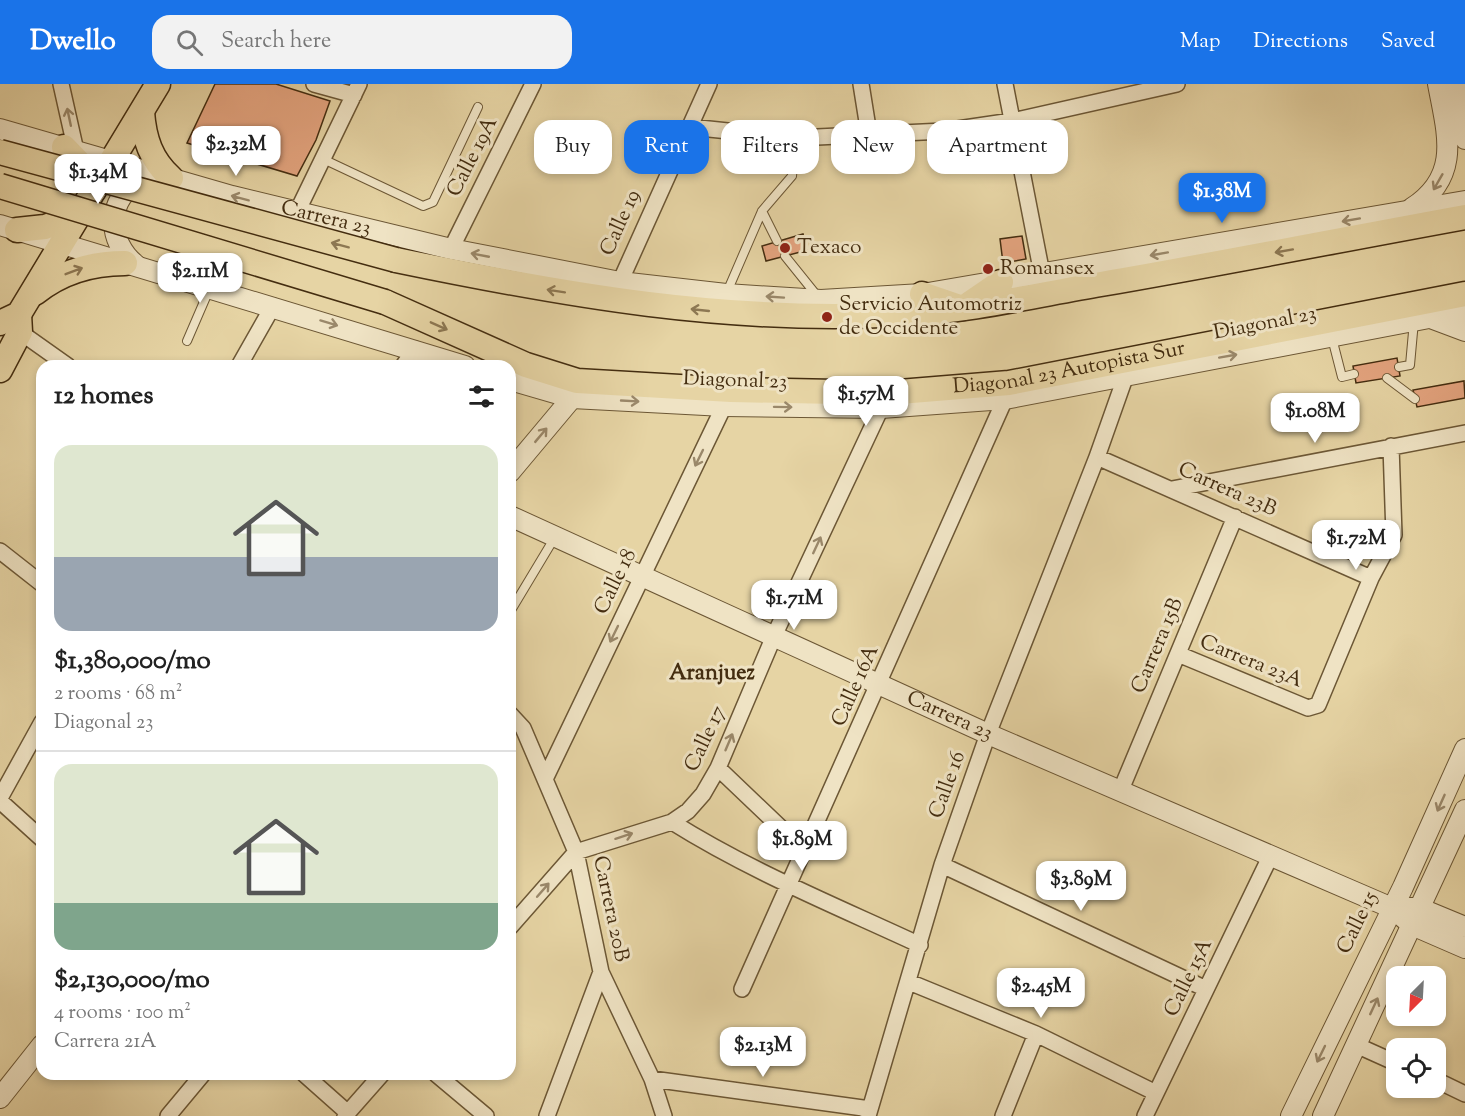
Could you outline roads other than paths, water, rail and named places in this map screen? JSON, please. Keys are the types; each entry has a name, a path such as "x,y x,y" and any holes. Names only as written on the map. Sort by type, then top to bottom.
{"main road":[{"path":"0,370 11,318 61,244 158,84"},
{"path":"142,112 144,133 152,155 168,177"},
{"path":"70,149 86,170 94,190"},
{"name":"Carrera 23","path":"0,152 396,260 507,283 617,291"},
{"path":"0,186 385,302 494,360"},
{"path":"9,227 45,227 79,215"},
{"path":"617,291 772,316 905,314 963,308 1465,217"},
{"path":"11,318 55,279 85,267 131,265"},
{"path":"963,308 1001,282"},
{"path":"922,294 963,308"},
{"name":"Diagonal 23 Autopista Sur","path":"518,373 574,390 887,393 1009,383 1465,294"}],"street":[{"path":"61,84 70,149"},
{"path":"297,212 357,89 314,84"},
{"name":"Calle 19A","path":"451,249 533,84"},
{"name":"Calle 19","path":"693,120 709,84"},
{"path":"861,84 866,120"},
{"path":"1005,84 1012,120"},
{"path":"1408,210 1432,192 1445,166 1448,141 1438,84"},
{"path":"1455,84 1465,139"},
{"path":"1016,120 1167,85"},
{"name":"Carrera 23","path":"0,129 297,212 617,291"},
{"name":"Calle 19","path":"617,291 669,174"},
{"path":"1022,174 1041,274"},
{"path":"131,265 115,239 113,226 115,212 121,198 133,185 149,178 168,177"},
{"path":"617,291 726,294 821,300 922,294 1465,201"},
{"path":"9,227 447,360"},
{"path":"243,360 273,306"},
{"name":"Diagonal 23","path":"574,390 724,406 881,408 1005,399 1465,311"},
{"path":"11,318 61,360"},
{"path":"1420,319 1465,331"},
{"path":"407,360 415,349"},
{"name":"Calle 16","path":"869,1113 942,865 988,734 1097,457 1126,375"},
{"path":"516,464 574,390"},
{"name":"Calle 16A","path":"742,989 880,684 1005,399"},
{"name":"Calle 18","path":"546,777 724,406"},
{"name":"Calle 17","path":"576,852 672,822 688,811 703,794 718,768 774,636 881,408"},
{"path":"1172,489 1465,433"},
{"path":"1371,578 1394,535 1391,446"},
{"name":"Carrera 23B","path":"1097,457 1371,578"},
{"name":"Carrera 15B","path":"1120,792 1235,517"},
{"name":"Carrera 23","path":"516,519 988,734 1270,858 1415,917 1465,927"},
{"path":"0,551 36,579"},
{"name":"Carrera 23A","path":"1178,654 1308,708 1318,705 1371,578"},
{"name":"Carrera 20B","path":"516,720 523,728 546,777 576,852 601,972 652,1079 664,1116"},
{"path":"36,733 0,800 36,833"},
{"name":"Calle 15","path":"1292,1116 1465,749"},
{"path":"718,768 805,851"},
{"path":"1323,1116 1465,810"},
{"path":"672,822 702,841 789,885 920,945"},
{"path":"516,920 576,852"},
{"name":"Calle 15A","path":"1145,1116 1270,858"},
{"path":"942,865 1206,989"},
{"name":"Carrera 23","path":"1415,917 1465,948"},
{"path":"547,1116 601,972"},
{"path":"909,982 1036,1034 1156,1093"},
{"path":"1003,1116 1036,1034"},
{"path":"1356,1045 1386,1058"},
{"path":"0,1098 36,1053"},
{"path":"652,1079 869,1113"},
{"path":"168,1116 198,1080"},
{"path":"310,1080 346,1114 377,1080"},
{"path":"443,1080 486,1116"},
{"path":"1446,1085 1465,1094"}],"lane":[{"path":"323,159 423,206 428,205 433,202 478,106"},
{"path":"726,294 762,211 792,174"},
{"path":"762,211 777,241"},
{"path":"785,256 821,300"},
{"path":"187,341 210,288"},
{"path":"1399,367 1410,365 1420,319"},
{"path":"1332,336 1342,377 1354,374"},
{"path":"1387,378 1415,399"},
{"path":"516,602 555,537"}],"place":[{"name":"Texaco","path":"785,248"},
{"name":"Romansex","path":"988,269"},
{"name":"Servicio Automotriz de Occidente","path":"827,317"}],"district":[{"name":"Aranjuez","path":"712,674"}]}
